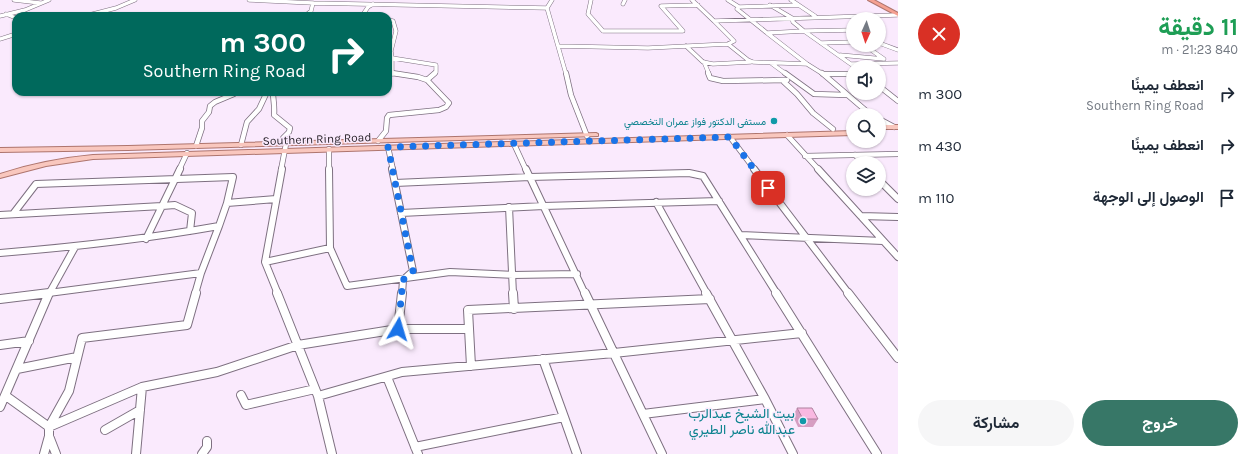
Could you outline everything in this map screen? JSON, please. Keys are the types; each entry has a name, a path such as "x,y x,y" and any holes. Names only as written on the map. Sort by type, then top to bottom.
{"highway":[{"path":"870,0 898,14"}],"main road":[{"path":"886,127 897,128"},
{"name":"Southern Ring Road","path":"0,176 29,167 58,161 93,157 187,154 378,141 846,128"},
{"path":"886,130 897,128"},
{"name":"Southern Ring Road","path":"0,150 241,145 329,149 846,133"}],"street":[{"path":"14,0 42,3"},
{"path":"16,12 25,10 49,0"},
{"path":"100,12 116,8 135,0"},
{"path":"249,0 297,1 313,3 547,8"},
{"path":"408,4 410,0"},
{"path":"552,0 547,8 571,95 587,136"},
{"path":"591,0 588,14 603,31 683,31 661,6 698,5"},
{"path":"623,4 625,0"},
{"path":"558,46 648,48 728,44 734,42 692,0"},
{"path":"728,0 739,7 798,5"},
{"path":"791,0 810,14 818,17"},
{"path":"310,12 313,3"},
{"path":"365,12 368,7 373,4"},
{"path":"770,5 792,18 793,22 804,31 846,61"},
{"path":"739,7 737,9 750,20 807,64 823,74 846,94"},
{"path":"0,16 12,13"},
{"path":"6,14 12,16"},
{"path":"886,15 898,14"},
{"path":"714,21 846,16"},
{"path":"392,20 396,31 392,47"},
{"path":"767,32 846,30"},
{"path":"0,39 12,35"},
{"path":"821,43 846,42"},
{"path":"728,44 748,60 753,62"},
{"path":"886,45 898,50"},
{"path":"686,46 704,62 710,78 723,81 788,79"},
{"path":"874,52 884,59"},
{"path":"838,55 898,60"},
{"path":"392,60 436,65 438,68 436,72 427,80"},
{"path":"704,62 714,64 753,62 807,64"},
{"path":"770,63 788,79 814,94 846,95"},
{"path":"886,64 898,63"},
{"path":"378,141 386,132 388,123 387,118 389,115 439,110 446,107 449,103 427,80 418,77 392,74"},
{"path":"823,74 846,74"},
{"path":"788,79 784,82 797,92 805,100 809,108 832,129"},
{"path":"886,92 898,101"},
{"path":"196,146 202,128 202,121 209,112 210,106 214,102 229,96"},
{"path":"241,145 248,122 259,109 265,96"},
{"path":"273,96 273,101 275,104 274,115 290,128 289,132 283,138 285,147 265,262 316,392 332,454"},
{"path":"853,100 863,108"},
{"path":"886,122 897,128"},
{"path":"787,135 898,257"},
{"path":"730,137 898,358"},
{"path":"514,144 662,454"},
{"path":"388,147 413,271 403,280 398,329"},
{"path":"329,149 330,248 347,286 403,280 450,272 513,275 577,274"},
{"path":"146,239 187,154"},
{"path":"805,156 898,154"},
{"path":"395,183 530,177 688,173 703,176 878,454"},
{"path":"13,214 36,184 233,177 227,203 202,273 187,325 82,338 69,391 49,427 49,436 44,454"},
{"path":"886,187 898,199"},
{"path":"227,203 276,199"},
{"path":"401,213 509,207 719,201"},
{"path":"656,202 766,399 793,454"},
{"path":"0,215 175,204 183,210 192,213 190,231"},
{"path":"509,207 514,308"},
{"path":"861,216 898,217"},
{"path":"0,253 146,239 219,226"},
{"path":"741,235 883,241"},
{"path":"0,407 49,293 75,247"},
{"path":"265,262 330,248"},
{"path":"0,299 202,273"},
{"path":"471,366 468,310 592,306 710,299"},
{"path":"49,427 142,387 217,372 298,345 398,329 469,329"},
{"path":"242,395 246,405 387,377 402,372 614,353 802,333"},
{"path":"0,345 29,340"},
{"path":"17,369 77,357"},
{"path":"543,359 577,454"},
{"path":"387,377 417,450 564,417"},
{"path":"136,454 142,387"},
{"path":"6,396 49,427"},
{"path":"643,414 766,399"},
{"path":"105,430 140,410"},
{"path":"49,436 56,454"},
{"path":"202,454 207,447 207,441"}],"building":[{"path":"797,408 812,408 818,419 803,419"}],"place":[{"name":"مستفى الدكتور فواز عمران التخصصي","path":"774,121"},
{"name":"بيت الشيخ عبدالرب عبدالله ناصر الطيري","path":"803,421"}],"route":[{"path":"398,329 403,280 413,271 388,147 730,137 768,188"}]}
